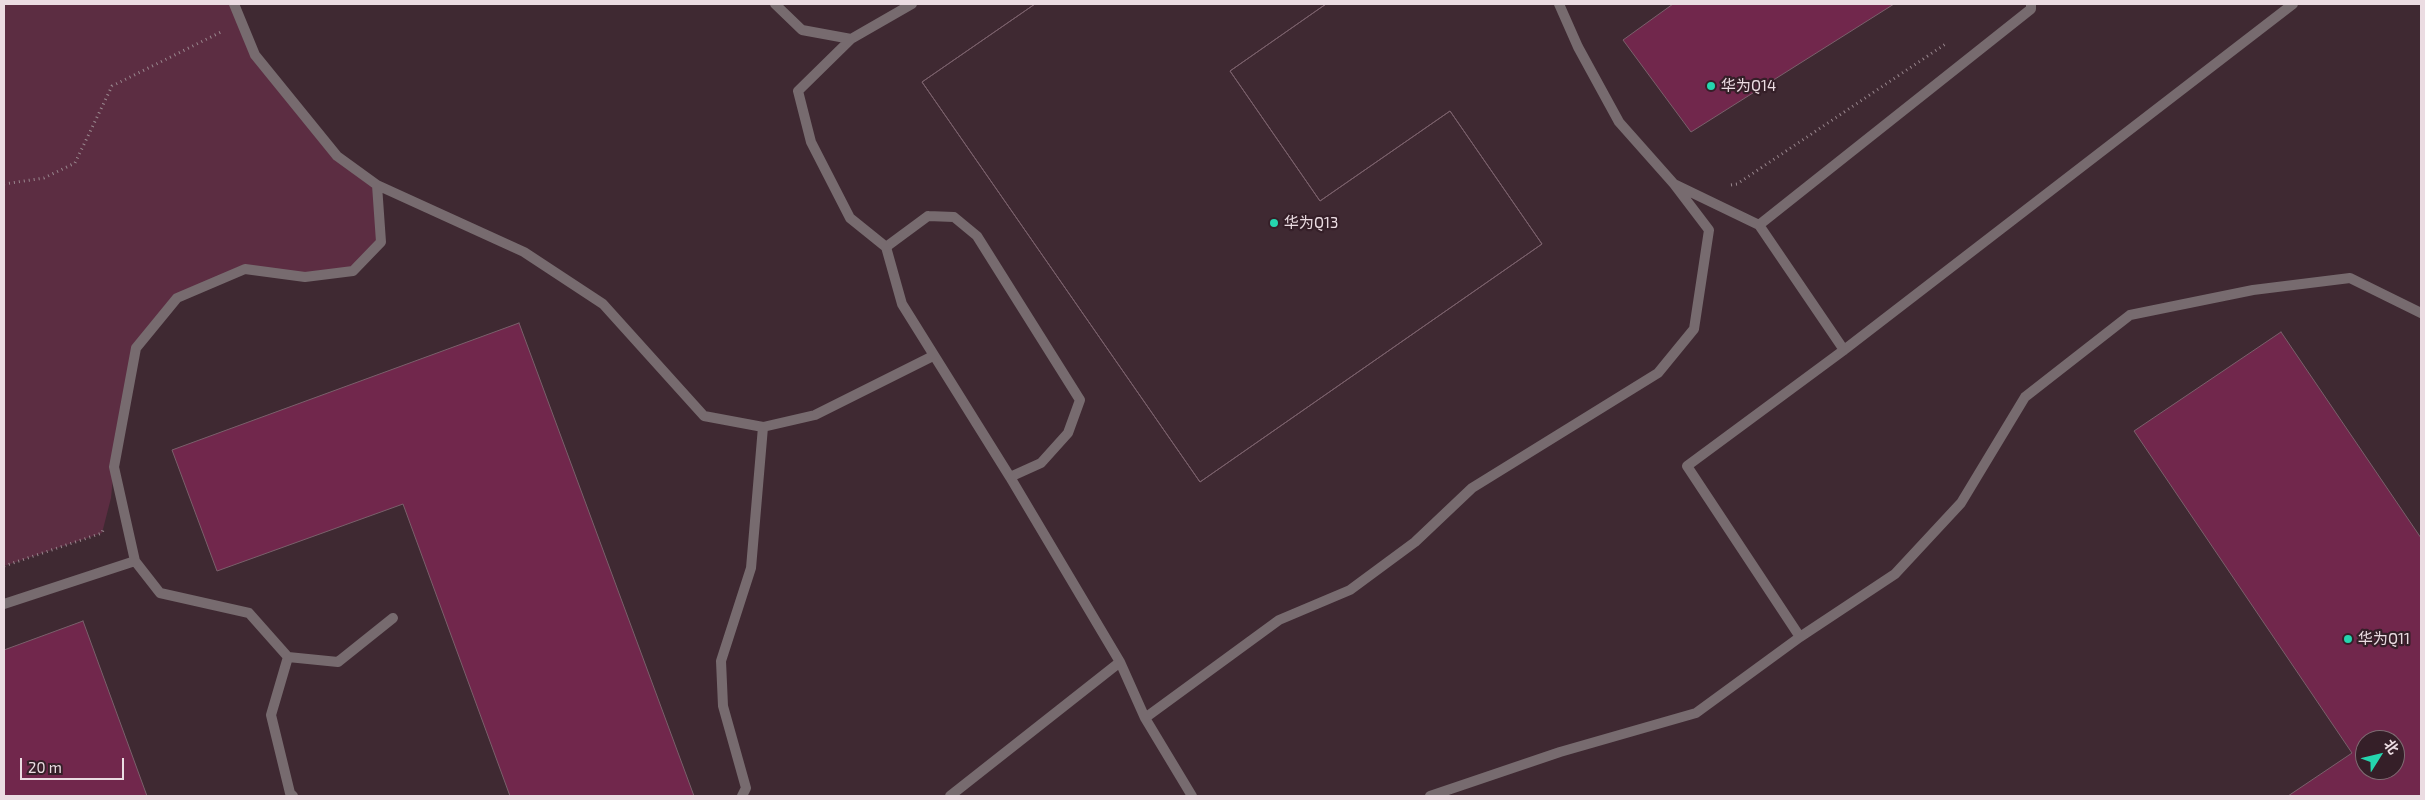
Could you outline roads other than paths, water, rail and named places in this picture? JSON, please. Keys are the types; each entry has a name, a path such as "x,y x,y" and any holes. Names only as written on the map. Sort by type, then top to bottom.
{"lane":[{"path":"234,4 255,55 337,156 376,185 524,252 603,304 704,416 763,427 815,415 933,356"},
{"path":"775,4 802,30 851,39"},
{"path":"912,4 851,39 798,91 811,142 850,218 886,247 902,304 1010,477 1120,662 1145,718 1192,796"},
{"path":"1145,718 1279,620 1350,590 1414,542 1472,488 1658,373 1694,329 1709,230 1674,184 1619,122 1578,47 1559,4"},
{"path":"1759,225 2031,9 2031,4"},
{"path":"1800,637 1688,466 1844,350 2293,4"},
{"path":"1674,184 1759,225 1844,350"},
{"path":"376,185 381,242 353,271 305,277 245,269 177,298 136,348 114,467 135,561 160,593 249,613 288,658 338,662 393,618"},
{"path":"886,247 928,216 954,217 976,236 1080,400 1068,433 1041,463 1010,477"},
{"path":"1430,796 1560,752 1696,713 1800,637 1895,574 1961,502 2025,397 2130,315 2253,290 2350,278 2421,313"},
{"path":"742,796 746,788 723,706 721,661 751,568 763,427"},
{"path":"4,604 135,561"},
{"path":"288,658 271,714 290,795"},
{"path":"950,796 1120,662"}],"place":[{"name":"华为Q14","path":"1711,86"},
{"name":"华为Q13","path":"1274,223"},
{"name":"华为Q11","path":"2348,639"}]}
